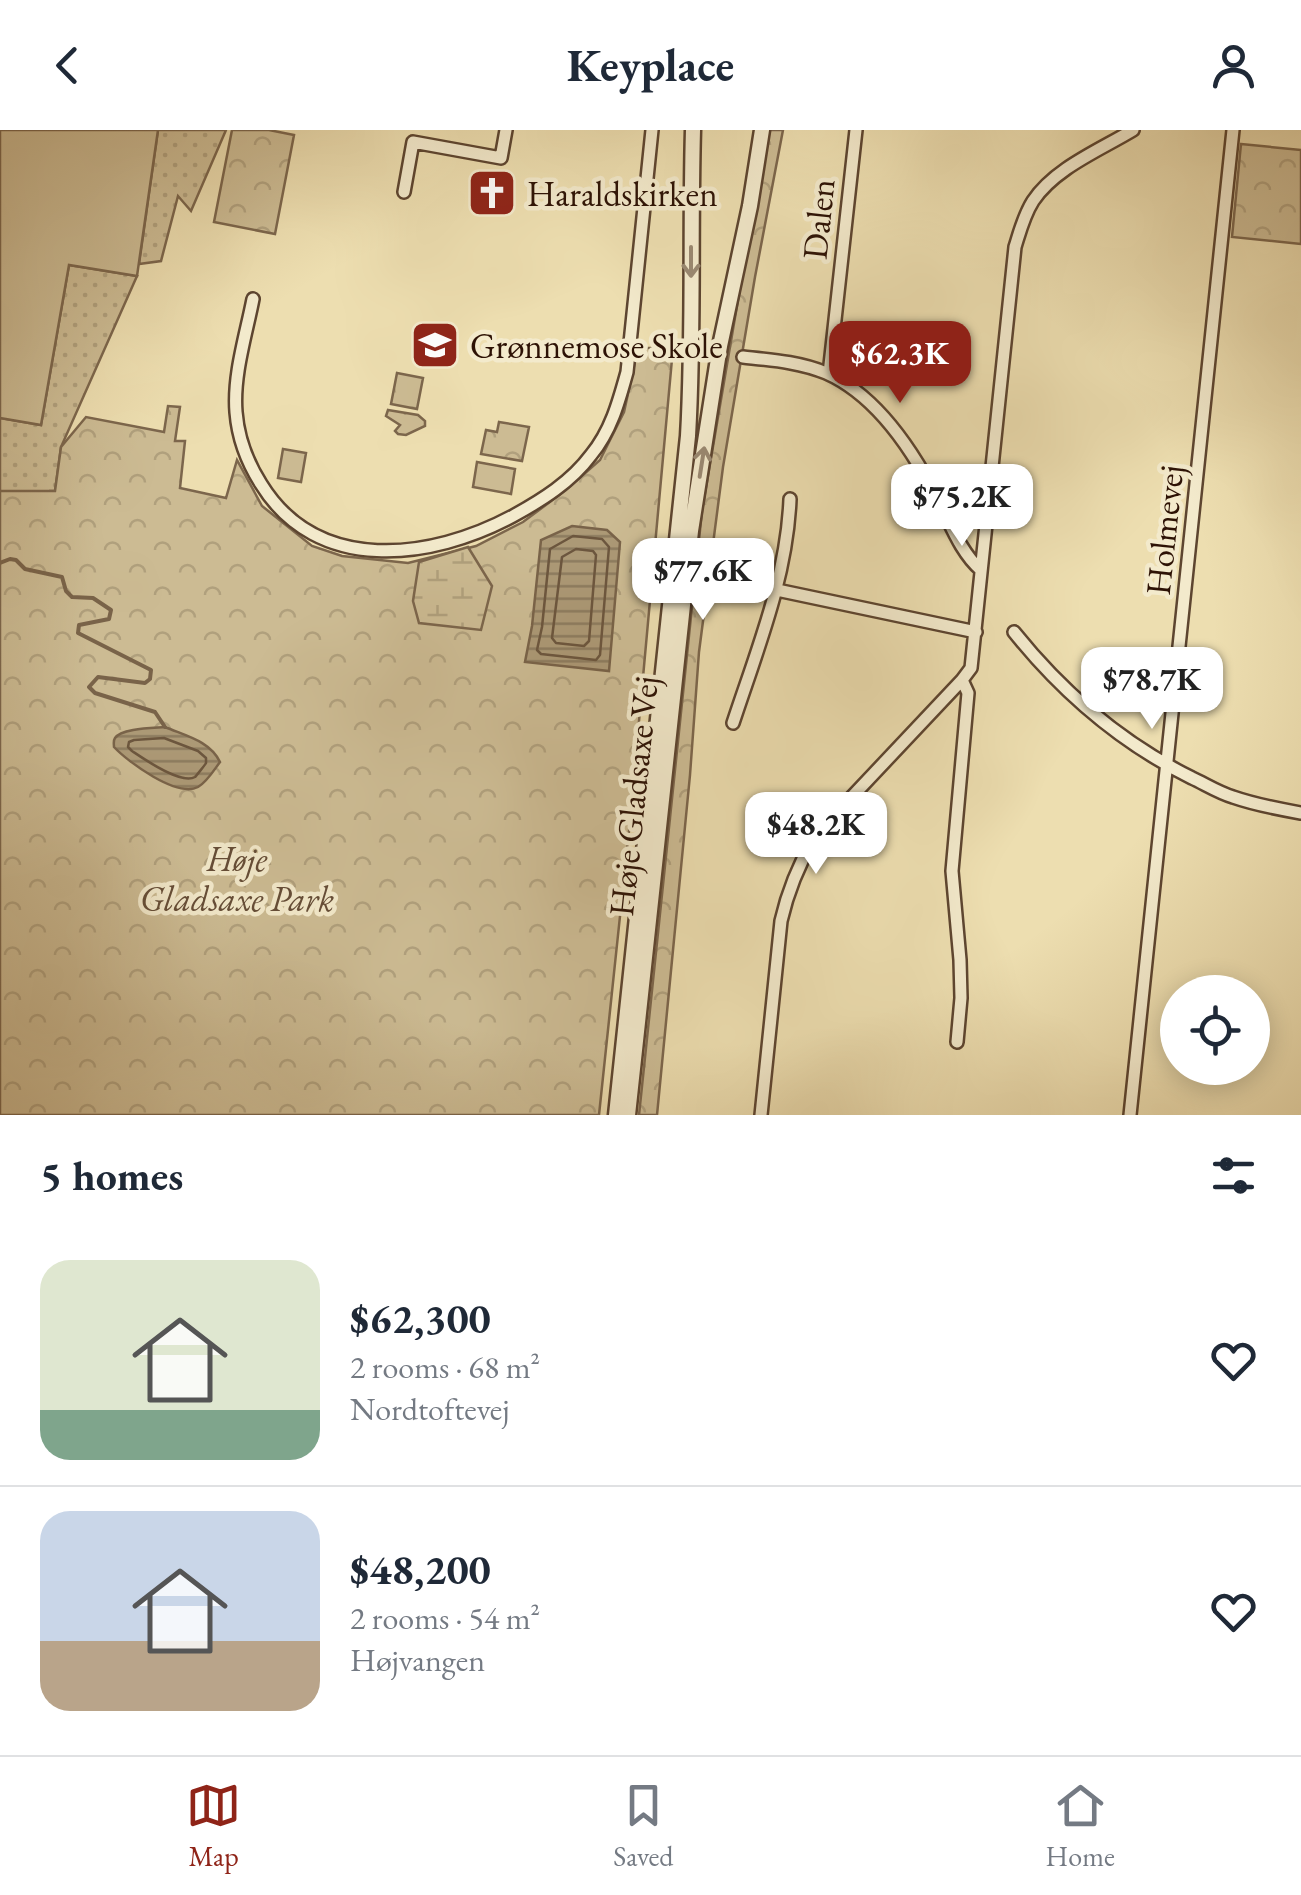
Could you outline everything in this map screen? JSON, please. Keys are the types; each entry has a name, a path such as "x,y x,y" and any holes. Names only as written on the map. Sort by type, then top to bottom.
{"street":[{"path":"404,192 413,142 501,158 506,130"},
{"path":"254,300 237,381 235,411 240,441 252,469 290,519 311,533 379,552 451,543 492,528 567,481 591,456 618,405 627,372 652,130"},
{"name":"Høje Gladsaxe Vej","path":"616,1115 688,436 694,130"},
{"name":"Høje Gladsaxe Vej","path":"628,1115 691,530 720,346 762,130"},
{"name":"Dalen","path":"829,374 856,130"},
{"path":"761,1115 781,921 799,864 815,836 971,668 1016,246 1023,221 1044,187 1132,130"},
{"name":"Holmevej","path":"1130,1115 1233,130"},
{"path":"743,358 786,362 829,374 860,394 908,450 970,560 981,570"},
{"path":"733,723 777,590 790,499"},
{"path":"777,590 976,632"},
{"path":"1014,632 1040,664 1120,737 1229,796 1301,813"},
{"path":"957,1042 960,960 952,871 968,692 962,680"}],"green space":[{"path":"0,130 158,130 137,276 69,265 41,425 0,418"},
{"path":"158,130 226,130 191,211 178,196 161,261 139,264"},
{"path":"232,130 294,135 275,234 214,222"},
{"path":"767,130 783,130 723,467 699,652 657,1115 639,1115 702,511"},
{"path":"1241,144 1301,150 1301,244 1232,237"},
{"path":"69,265 137,276 61,447 55,491 50,491 0,847 21,492 0,491 0,418 41,425"},
{"name":"Høje Gladsaxe Park","path":"638,348 673,348 599,1115 0,1115 0,491 55,491 61,447 86,417 164,432 168,406 180,407 175,441 185,441 180,488 226,498 237,460 262,506 312,546 342,556 408,563 476,546 523,522 600,460 624,412"},
{"path":"397,373 423,378 417,409 391,404"},
{"path":"388,410 418,415 425,426 406,435 398,434 395,431 400,425 386,416"},
{"path":"499,422 529,427 522,461 481,454 486,430 497,432"},
{"path":"283,449 306,453 301,482 278,478"},
{"path":"477,462 515,469 511,494 473,487"},
{"path":"468,547 492,586 481,630 419,623 413,601 419,562"}],"water":[{"path":"572,526 607,530 620,542 609,671 525,662 541,540"},
{"path":"165,727 204,744 220,762 198,787 178,788 166,783 114,747 115,738 124,732"}],"waterway":[{"path":"0,563 16,560 25,569 62,577 72,597 93,598 111,610 109,619 79,625 78,633 151,670 150,679 145,683 98,677 89,687 95,693 155,712 165,727"}],"place":[{"name":"Haraldskirken","path":"492,193"},
{"name":"Grønnemose Skole","path":"435,345"}]}
